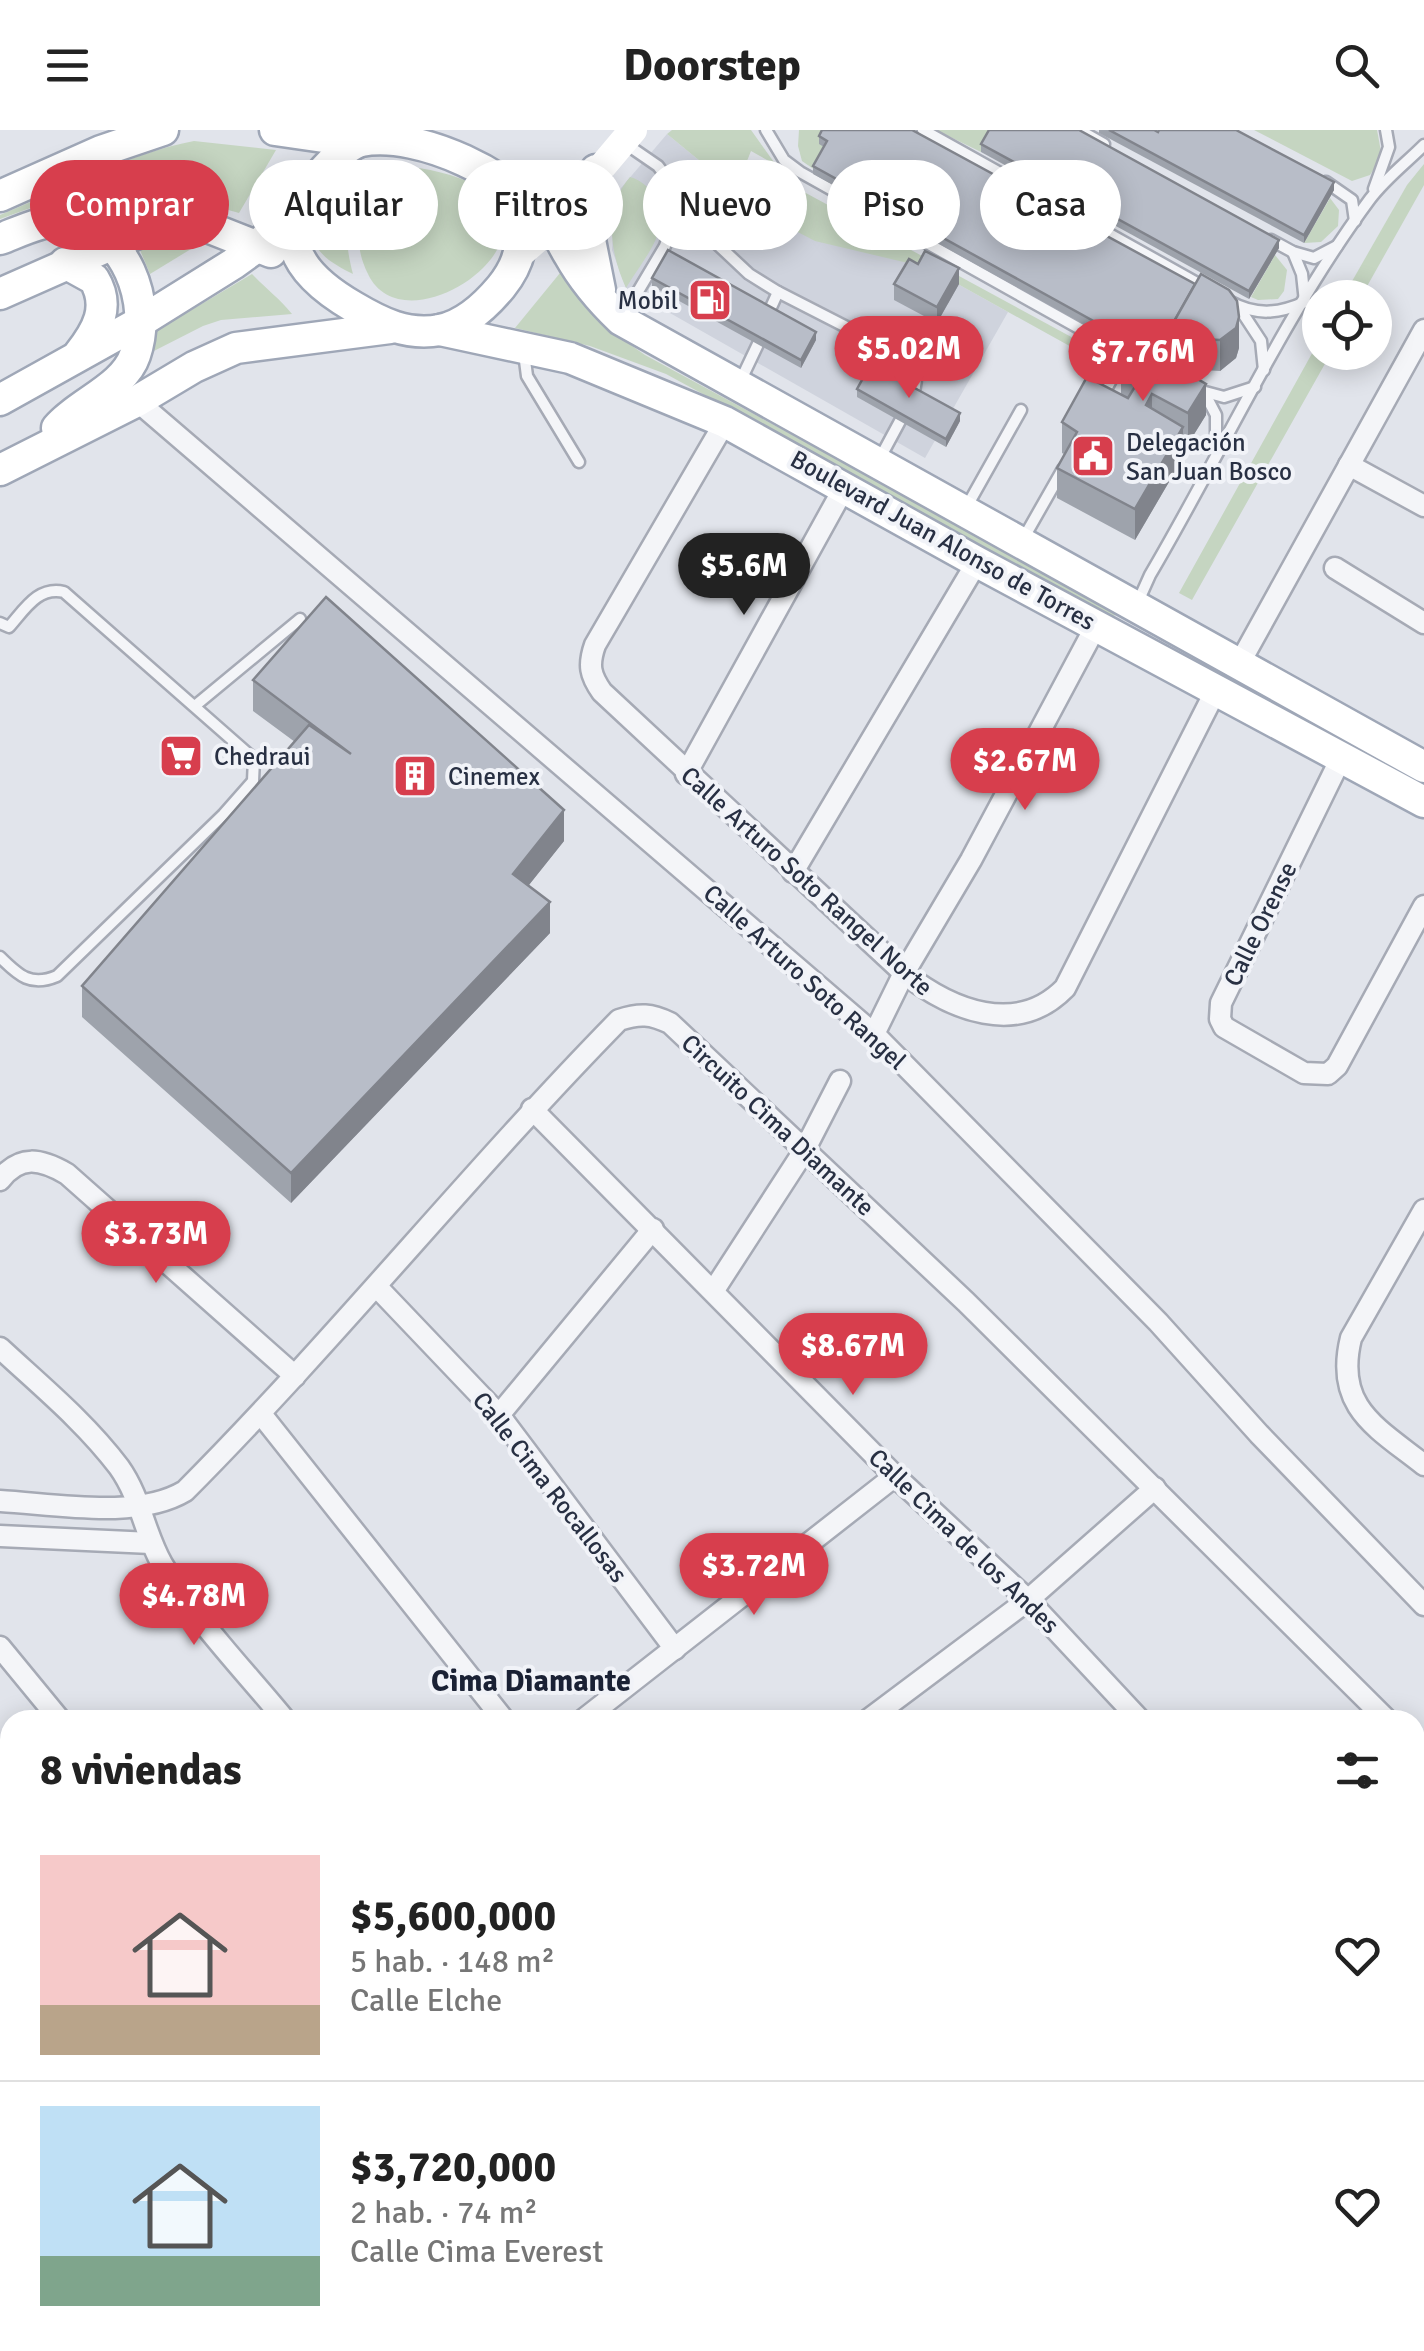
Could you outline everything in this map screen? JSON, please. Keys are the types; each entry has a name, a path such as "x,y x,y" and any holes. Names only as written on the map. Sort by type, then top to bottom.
{"main road":[{"path":"0,196 100,151 163,130"},
{"path":"275,130 416,142 468,160"},
{"path":"335,160 365,136"},
{"path":"0,238 30,227"},
{"path":"0,294 94,250"},
{"path":"39,450 62,423 108,388 135,359 140,322 131,273 117,250"},
{"path":"0,400 140,322 252,250"},
{"path":"265,250 390,328"},
{"path":"296,250 311,278"},
{"path":"0,470 137,401 194,366 236,348 390,328 440,330 490,301 508,278 522,250"},
{"name":"Boulevard Juan Alonso de Torres","path":"566,250 612,311 738,386 1424,767"},
{"path":"594,250 612,311"},
{"path":"65,263 94,279 102,303 98,330 74,360"},
{"name":"Boulevard Juan Alonso de Torres","path":"440,330 570,358 726,422 1424,802"}],"street":[{"path":"605,160 627,135"},
{"path":"521,253 524,250"},
{"path":"1238,666 1424,330"},
{"name":"Calle Arturo Soto Rangel","path":"137,401 874,1034 1158,1322 1259,1434 1424,1604"},
{"name":"Calle Arturo Soto Rangel Norte","path":"726,422 595,645 589,662 592,677 602,692 686,774 793,872 904,973 953,1006 994,1014 1031,1013 1065,988 1217,688"},
{"path":"1349,465 1424,506"},
{"path":"686,774 845,486"},
{"path":"793,872 977,562"},
{"path":"1334,568 1424,623"},
{"path":"874,1034 1097,624"},
{"name":"Calle Orense","path":"1340,758 1221,1003 1224,1027 1304,1073 1328,1074 1338,1066 1424,906"},
{"name":"Circuito Cima Diamante","path":"0,1501 142,1507 171,1500 186,1491 262,1414 532,1109 619,1020 652,1014 670,1024 966,1302 1377,1710"},
{"path":"714,1290 804,1151 840,1081"},
{"name":"Calle Cima de los Andes","path":"532,1109 894,1476 1028,1600 1131,1710"},
{"path":"0,1180 22,1161 36,1160 68,1174 295,1376"},
{"path":"1424,1210 1351,1338 1346,1360 1346,1380 1370,1422 1424,1465"},
{"path":"500,1415 653,1229"},
{"name":"Calle Cima Rocallosas","path":"377,1287 500,1415 675,1649"},
{"path":"0,1348 94,1436 122,1471 142,1507 151,1543 178,1588 277,1710"},
{"path":"262,1414 496,1710"},
{"path":"596,1710 894,1476"},
{"path":"881,1710 1028,1600 1155,1488"},
{"path":"0,1536 151,1543"},
{"path":"0,1647 52,1710"}],"lane":[{"path":"766,130 784,160 817,182 1149,368"},
{"path":"923,130 1237,306 1265,314 1283,312 1302,303"},
{"path":"1079,130 1112,149"},
{"path":"1318,280 1370,199 1390,146 1386,130"},
{"path":"627,135 652,160"},
{"path":"1370,199 1424,144"},
{"path":"1309,174 1352,200 1355,223"},
{"path":"1336,188 1370,199"},
{"path":"1260,233 1293,252 1314,258 1340,244"},
{"path":"612,311 662,250"},
{"path":"723,250 749,274 778,292 903,356 914,365 918,378 913,395"},
{"path":"1293,252 1302,280"},
{"path":"768,314 778,292"},
{"path":"1137,605 1302,305"},
{"path":"1237,306 1262,341 1264,371"},
{"path":"738,386 758,344"},
{"path":"524,347 527,376 579,462"},
{"path":"1098,404 1125,354"},
{"path":"1177,381 1205,394 1238,394 1255,387"},
{"path":"1205,394 1216,414 1216,458"},
{"path":"965,509 1021,410"},
{"path":"878,462 900,422"},
{"path":"1022,542 1071,454"},
{"path":"0,622 9,627 41,592 64,592 254,759 253,781 223,816 58,976 30,982 0,957"},
{"path":"196,705 300,619"}],"shaded area":[{"path":"667,134 699,160 645,160"},
{"path":"643,162 643,250 807,250 807,229 827,235 827,250 873,250 929,268 1008,312 925,458 626,288 612,250 623,250 623,186"}],"green space":[{"path":"672,130 751,130 772,160 751,151 747,160 699,160 667,134"},
{"path":"799,130 827,130 827,149 815,170 807,160 802,160"},
{"path":"936,130 993,130 981,152"},
{"path":"1254,130 1377,130 1382,157 1370,175 1352,181"},
{"path":"194,141 276,150 270,160 249,160 249,196 239,213 229,210 229,160 128,160"},
{"path":"1424,164 1424,185 1371,280 1353,280 1407,185"},
{"path":"438,174 458,180 458,250 495,250 484,267 455,288 422,300 390,296 368,274 360,250 438,250"},
{"path":"630,177 643,183 643,250 650,250 626,288 614,250 623,250 623,186"},
{"path":"807,194 827,204 827,244 807,237"},
{"path":"1330,198 1339,210 1338,226 1321,242 1304,243"},
{"path":"30,202 30,208 0,219 0,215"},
{"path":"140,250 189,250 150,274"},
{"path":"319,250 348,250 353,274"},
{"path":"853,250 911,250 1206,410 1204,413 1111,369 929,268"},
{"path":"1275,255 1287,270 1284,291 1278,299 1251,297"},
{"path":"560,273 601,324 645,355 1115,610 1117,615 1112,616 666,374 590,346 515,328"},
{"path":"252,274 292,314 221,320 148,354 156,331"},
{"path":"1303,370 1321,370 1192,600 1179,593"}],"building":[{"path":"822,130 912,130 980,167 980,250 1121,250 1121,244 1195,284 1155,355 960,247 960,160 827,160 827,174 813,166 827,141 819,136"},
{"path":"989,130 1079,130 1279,240 1249,291 1121,221 1121,160 1010,160 981,144"},
{"path":"1109,130 1236,130 1334,182 1304,235"},
{"name":"Mobil","path":"668,250 816,332 801,360 652,278"},
{"path":"925,251 959,268 937,307 894,284 909,259 918,264"},
{"path":"1201,274 1229,290 1237,301 1236,328 1220,340 1202,339 1187,332 1170,363 1206,384 1188,413 1152,394 1146,405 1183,427 1135,509 1057,468 1077,432 1062,422 1087,377 1128,398 1136,385 1121,376 1135,351 1139,346 1155,355"},
{"path":"871,364 960,413 946,439 857,389"},
{"path":"326,597 564,810 513,874 550,902 291,1173 82,986 309,725 351,754 253,680"}],"place":[{"name":"Mobil","path":"710,300"},
{"name":"Delegación San Juan Bosco","path":"1093,456"},
{"name":"Chedraui","path":"181,756"},
{"name":"Cinemex","path":"415,776"}],"district":[{"name":"Cima Diamante","path":"531,1681"}]}
